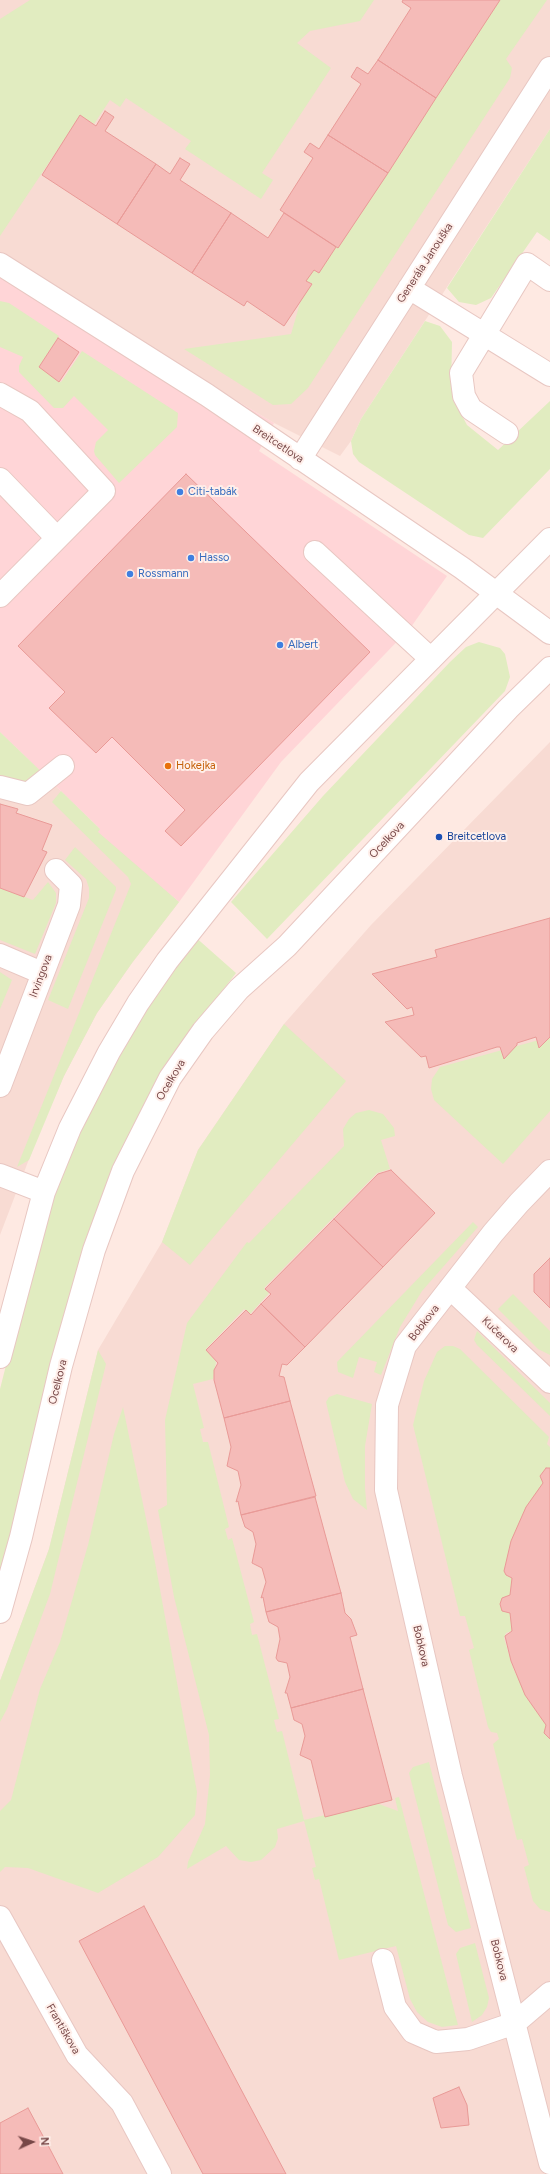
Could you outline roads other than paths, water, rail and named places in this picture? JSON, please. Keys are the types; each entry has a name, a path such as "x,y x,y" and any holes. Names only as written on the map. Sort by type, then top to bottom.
{"street":[{"name":"Generála Janouška","path":"300,459 550,68"},
{"name":"Breitcetlova","path":"0,264 201,391 497,593 550,633"},
{"path":"507,433 471,409 464,396 461,373 527,264 550,280"},
{"path":"409,288 550,375"},
{"path":"0,394 30,411 104,491 0,596"},
{"path":"0,479 57,538"},
{"path":"0,1357 44,1192 70,1128 109,1052 138,1003 167,961 309,782 550,539"},
{"path":"315,552 431,659"},
{"name":"Ocelkova","path":"0,1612 21,1537 61,1366 94,1250 124,1172 170,1078 203,1031 239,989 288,946 508,709 550,668"},
{"path":"0,787 28,794 63,766"},
{"name":"Irvingova","path":"0,1086 69,905 71,885 56,870"},
{"path":"0,955 42,973"},
{"name":"Bobkova","path":"550,1171 519,1203 405,1346 387,1405 386,1490 451,1776 550,2163"},
{"path":"0,1175 44,1192"},
{"name":"Kučerova","path":"450,1288 550,1382"},
{"name":"Františkova","path":"0,1917 77,2055 122,2103 160,2174"},
{"path":"383,1960 395,2007 413,2032 436,2042 468,2039 515,2023 550,1993"}],"place":[{"name":"Citi-tabák","path":"180,492"},
{"name":"Hasso","path":"191,558"},
{"name":"Rossmann","path":"130,574"},
{"name":"Albert","path":"280,645"},
{"name":"Hokejka","path":"168,766"},
{"name":"Breitcetlova","path":"439,837"}]}
